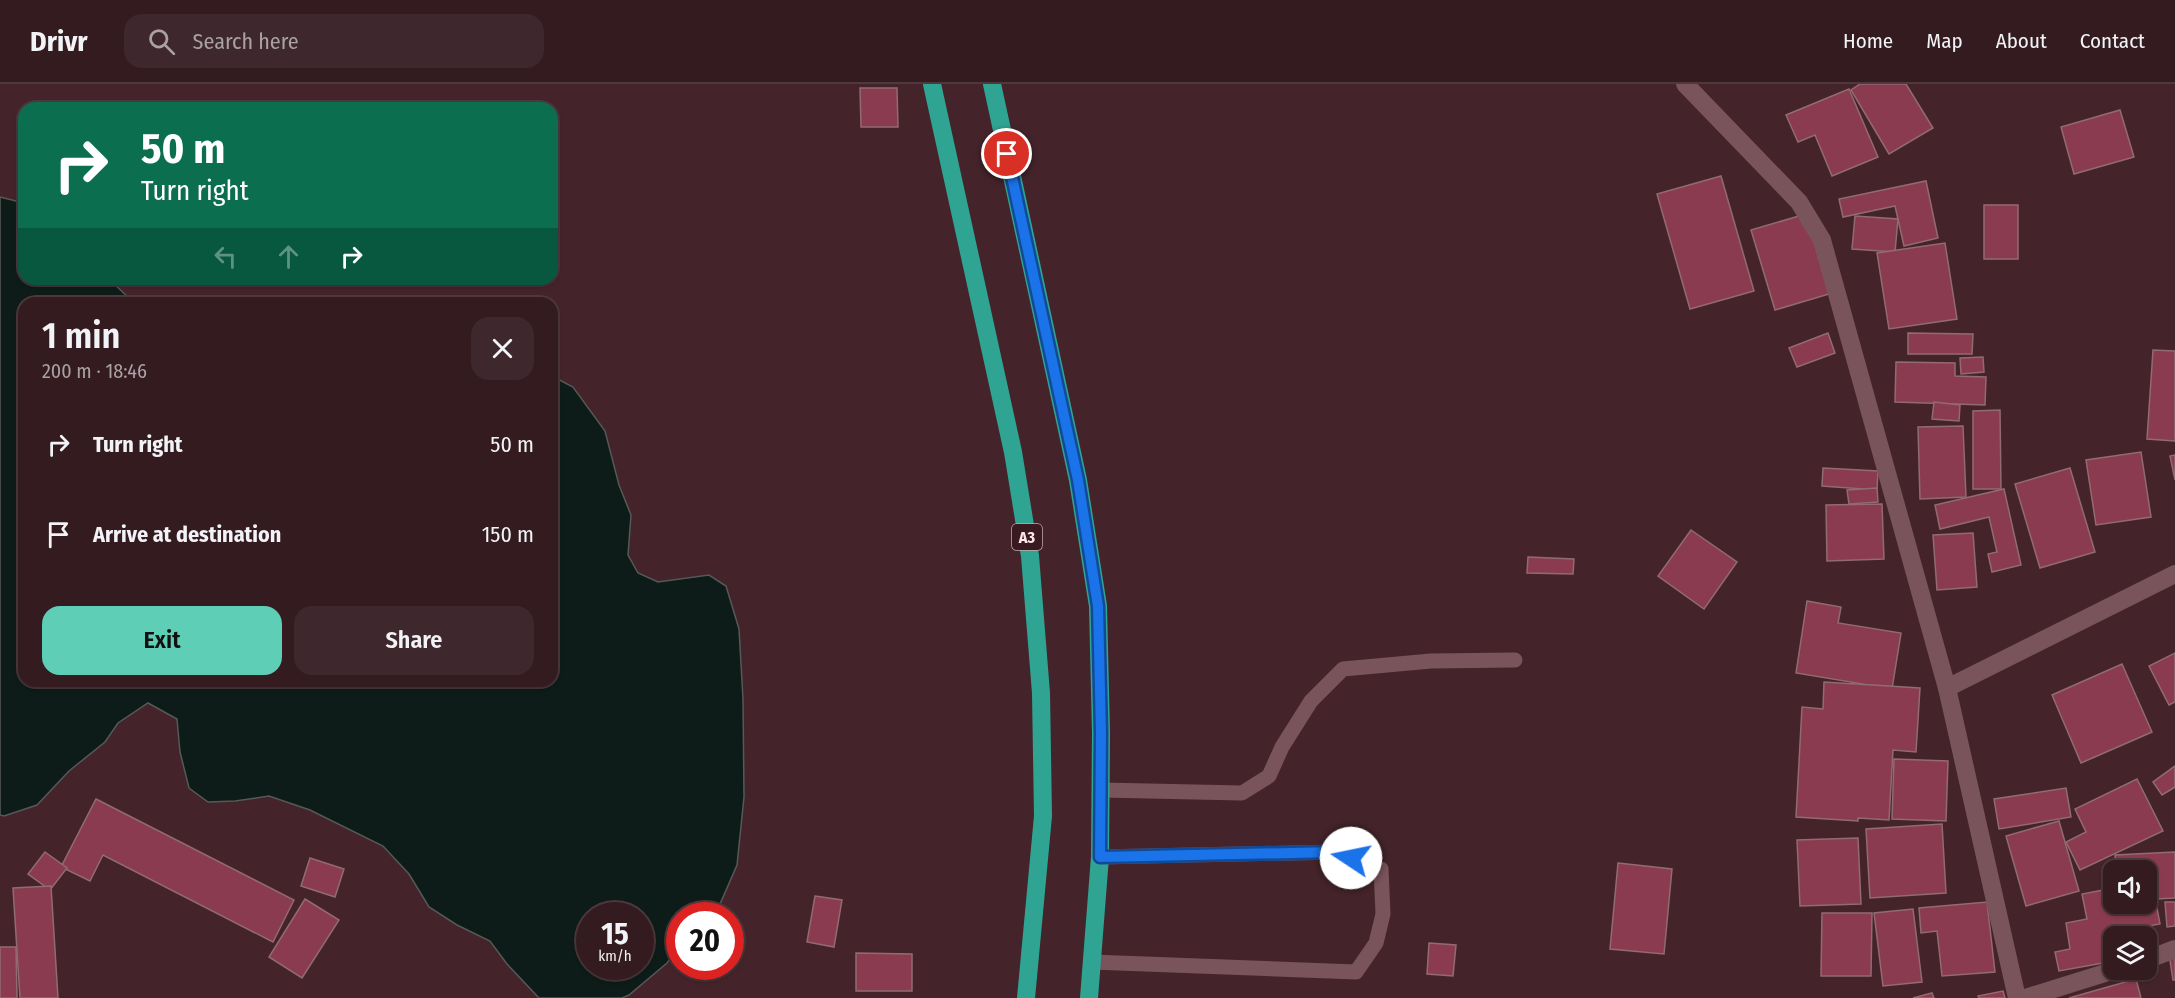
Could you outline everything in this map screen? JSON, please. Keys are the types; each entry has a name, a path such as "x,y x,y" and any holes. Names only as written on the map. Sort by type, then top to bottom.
{"highway":[{"name":"A3","path":"932,84 1014,452 1030,556 1041,693 1043,816 1026,998"},
{"path":"992,84 1078,480 1098,606 1100,857 1089,998"}],"street":[{"path":"1685,84 1798,202 1822,240 1947,688 2017,998"},
{"path":"1947,688 2175,574"},
{"path":"2157,956 2175,949"},
{"path":"2025,998 2103,974"}],"lane":[{"path":"1101,790 1242,793 1269,776 1282,747 1311,701 1343,669 1431,661 1515,660"},
{"path":"1092,962 1356,972 1376,943 1383,914 1381,869 1336,852 1100,857"}],"shaded area":[{"path":"0,197 18,202 18,285 115,285 128,297 18,297 18,687 558,687 558,379 573,387 605,431 619,485 631,515 628,555 638,573 658,582 709,575 726,586 739,629 743,699 744,797 737,865 721,902 666,902 666,964 654,974 654,902 576,902 576,980 647,980 622,998 539,998 507,964 490,941 457,925 429,907 409,874 383,846 310,810 269,796 208,802 189,788 180,752 177,719 148,703 118,723 105,742 69,771 37,805 4,816 0,815"}],"building":[{"path":"1860,84 1906,84 1933,128 1889,154 1851,90"},
{"path":"860,88 897,88 898,127 861,127"},
{"path":"1849,89 1878,157 1832,176 1815,135 1798,142 1786,115"},
{"path":"2120,110 2134,157 2074,174 2061,127"},
{"path":"1721,176 1754,291 1690,309 1657,194"},
{"path":"1926,181 1938,238 1904,246 1895,206 1843,217 1839,199"},
{"path":"1984,205 2018,205 2018,259 1984,259"},
{"path":"1806,214 1829,294 1775,310 1751,230"},
{"path":"1855,216 1898,219 1895,252 1852,249"},
{"path":"1945,243 1957,319 1889,329 1877,253"},
{"path":"1828,333 1835,353 1797,367 1789,348"},
{"path":"1908,333 1973,334 1972,354 1908,354"},
{"path":"2153,350 2175,351 2175,441 2147,439"},
{"path":"1983,357 1984,372 1961,374 1960,358"},
{"path":"1896,362 1955,363 1955,376 1986,377 1985,405 1895,402"},
{"path":"1934,402 1960,405 1959,421 1932,419"},
{"path":"2000,410 2001,489 1973,489 1973,411"},
{"path":"1963,426 1966,497 1920,499 1918,427"},
{"path":"2141,452 2151,517 2096,525 2086,460"},
{"path":"2175,455 2175,480 2170,456"},
{"path":"1823,468 1878,471 1877,490 1822,486"},
{"path":"2070,468 2095,552 2040,568 2015,484"},
{"path":"1877,488 1878,502 1849,504 1847,490"},
{"path":"2004,489 2021,565 1992,572 1988,554 1997,552 1989,517 1940,529 1935,505"},
{"path":"1882,504 1884,559 1827,561 1826,505"},
{"path":"1691,530 1737,562 1704,609 1658,576"},
{"path":"1973,533 1977,587 1937,590 1933,535"},
{"path":"1528,557 1574,559 1573,574 1527,573"},
{"path":"1807,601 1841,607 1838,623 1901,633 1892,689 1796,673"},
{"path":"2175,653 2175,702 2169,705 2149,666"},
{"path":"2122,664 2152,732 2081,763 2052,695"},
{"path":"1824,682 1920,688 1916,752 1893,750 1889,820 1858,818 1858,821 1796,817 1802,707 1823,709"},
{"path":"1894,759 1948,761 1946,821 1892,819"},
{"path":"2175,766 2175,787 2162,795 2153,782"},
{"path":"2137,779 2163,831 2080,870 2066,842 2086,832 2075,809"},
{"path":"2066,788 2071,817 1999,829 1994,799"},
{"path":"96,799 294,900 273,942 103,855 90,881 61,867"},
{"path":"2059,821 2079,891 2026,906 2006,836"},
{"path":"1942,824 1946,893 1870,898 1866,829"},
{"path":"1858,838 1861,904 1800,906 1797,840"},
{"path":"45,852 67,868 50,890 28,874"},
{"path":"2175,852 2175,898 2157,899 2157,860 2115,860 2115,855"},
{"path":"310,858 344,869 335,897 301,886"},
{"path":"1618,863 1672,869 1664,954 1610,949"},
{"path":"51,886 58,998 20,998 13,888"},
{"path":"2103,890 2103,914 2157,914 2157,908 2160,924 2103,926 2103,963 2059,971 2055,952 2070,949 2066,923 2087,919 2082,894"},
{"path":"815,896 842,900 834,947 807,942"},
{"path":"305,899 339,920 302,978 269,957"},
{"path":"1987,902 1995,972 1942,976 1937,931 1921,933 1919,908"},
{"path":"2165,902 2175,902 2175,926 2167,927"},
{"path":"1913,909 1922,982 1883,986 1874,913"},
{"path":"1822,913 1872,913 1871,976 1821,976"},
{"path":"1429,943 1456,945 1453,976 1427,974"},
{"path":"0,947 16,947 17,998 0,998"},
{"path":"856,953 912,954 912,991 856,991"},
{"path":"2175,953 2175,980 2173,980 2169,954"},
{"path":"2136,980 2141,998 2069,998"},
{"path":"2003,991 2005,998 1979,998 1978,996"},
{"path":"1932,993 1934,998 1913,998"}],"route":[{"path":"1007,154 1078,480 1098,606 1101,733 1100,857 1336,852 1351,858"}]}
